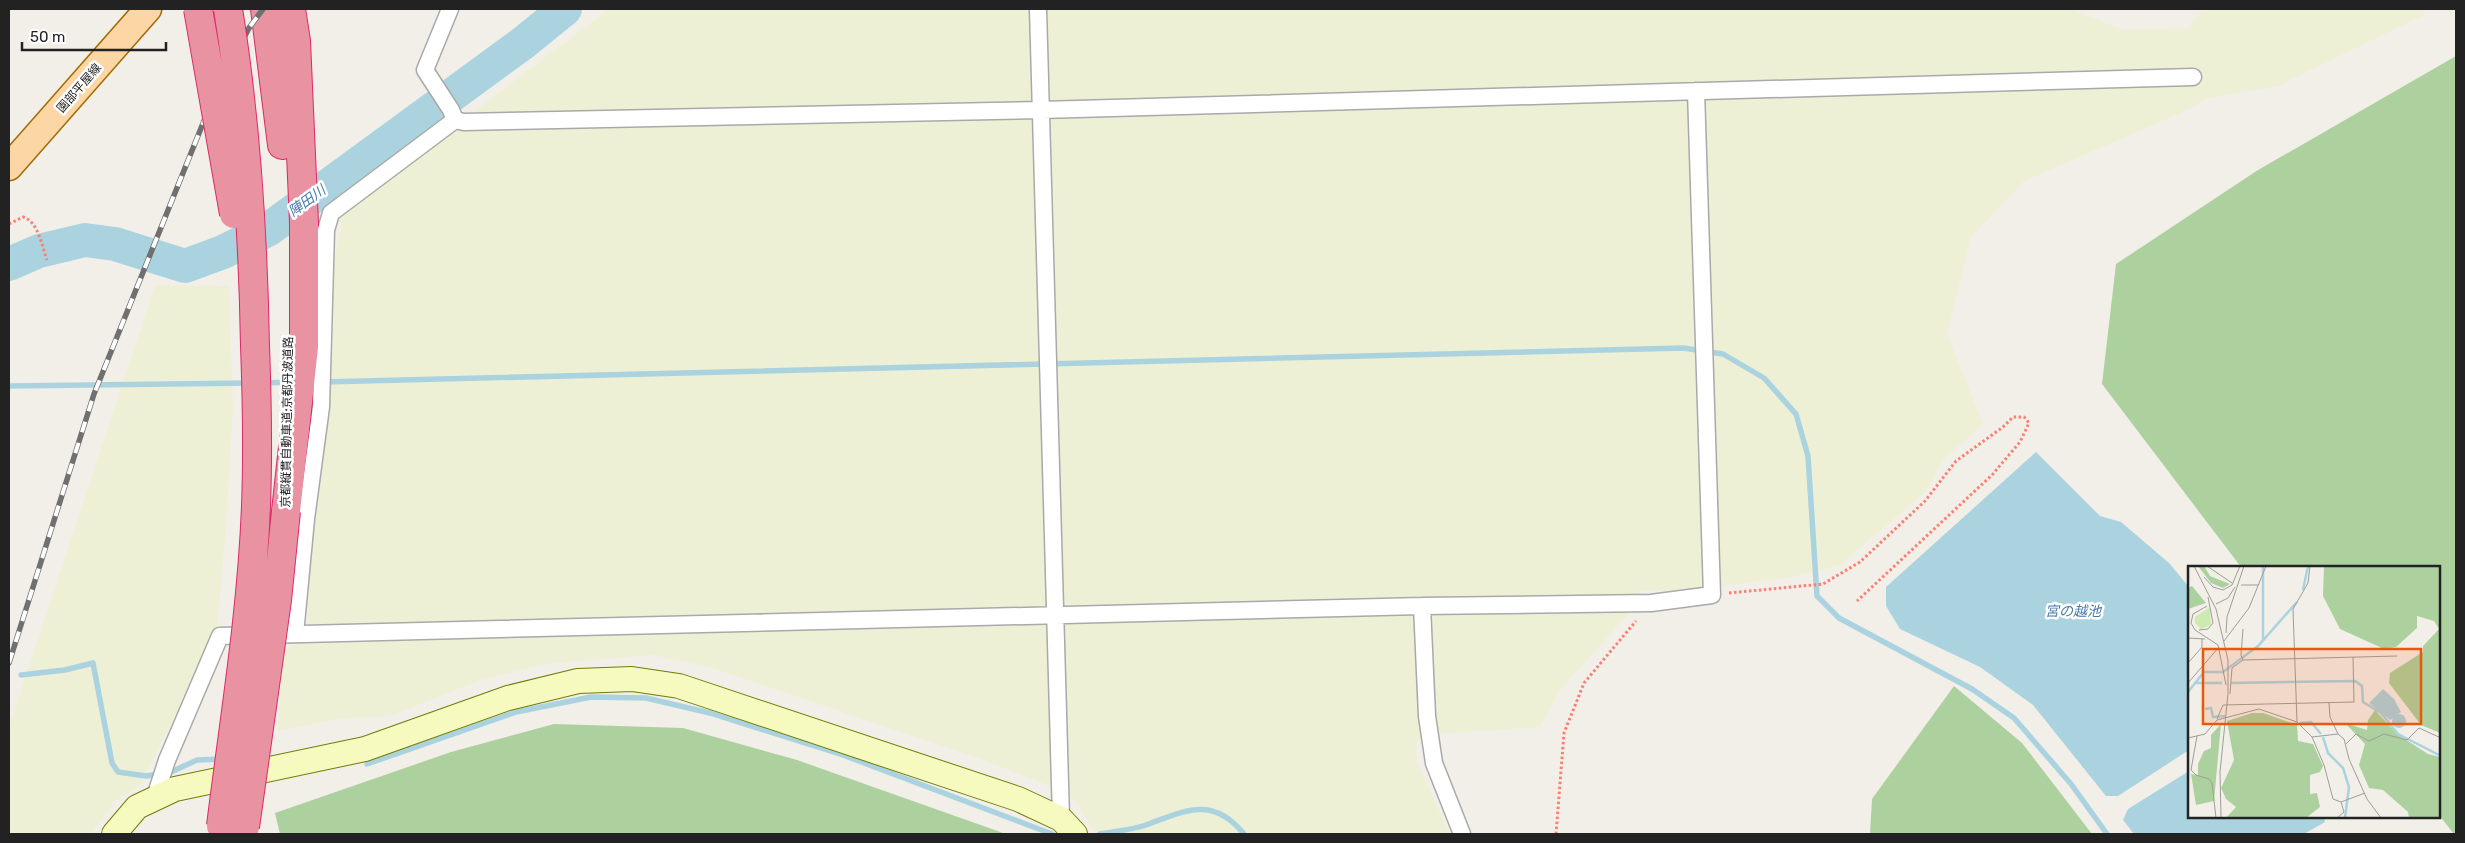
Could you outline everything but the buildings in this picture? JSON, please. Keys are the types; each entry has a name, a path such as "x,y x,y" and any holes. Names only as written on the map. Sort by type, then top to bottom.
{"highway":[{"path":"198,9 236,222 257,409"},
{"name":"京都縦貫自動車道;京都丹波道路","path":"228,9 245,144 253,258 257,409 256,507 233,830"},
{"name":"京都縦貫自動車道;京都丹波道路","path":"233,830 276,610 286,511 289,345 288,222 281,126 266,9"},
{"path":"286,511 304,347 304,223 296,41 292,9"}],"main road":[{"name":"園部平屋線","path":"9,166 148,9"}],"street":[{"path":"450,9 424,70 453,115 464,122 1041,110 2193,77"},
{"path":"1038,9 1046,349 1055,615 1068,827"},
{"path":"156,792 167,760 220,636 1422,606 1651,603 1712,595 1696,91"},
{"path":"295,634 321,394 326,230 331,213 453,115"},
{"path":"1422,606 1428,716 1434,763 1462,834"},
{"path":"114,834 137,807 156,792 365,749 508,698 578,681 632,679 689,689 1018,799 1068,827"}],"path":[{"path":"9,224 23,217 30,218 47,260"},
{"path":"1712,595 1802,584 1823,584 1860,562 1925,502 1956,462 2013,417 2024,417 2029,423 2020,442 1992,475 1856,601"},
{"path":"1556,834 1564,733 1584,683 1651,603"}],"green space":[{"path":"609,9 2070,9 2124,30 2188,28 2203,9 2424,9 2424,15 2278,86 2209,98 2181,113 2024,181 1971,237 1947,334 1983,424 1943,460 1925,492 1840,565 1790,577 1703,589 1640,591 1629,613 1560,690 1540,727 1439,734 1416,742 1417,762 1450,834 1096,834 1074,799 1050,786 980,759 710,667 652,655 544,664 481,680 391,716 337,719 277,731 284,650 306,639 313,525 332,366 333,263 342,225 336,216"},
{"path":"2456,56 2456,834 2440,816 2440,566 2240,566 2102,384 2116,264 2258,170"},
{"path":"155,285 229,286 233,408 226,528 217,629 202,664 139,786 115,801 91,834 9,834 9,727"},
{"path":"1954,686 2022,743 2092,834 1870,834 1872,799"},
{"path":"554,724 683,728 797,760 1006,834 280,834 275,813 451,752"}],"water":[{"name":"宮の越池","path":"2036,452 2100,516 2121,522 2169,563 2188,586 2188,751 2118,796 2106,796 2033,705 1980,667 1900,629 1886,606 1886,587"},
{"path":"2188,772 2188,818 2324,818 2325,822 2304,834 2134,834 2123,820 2128,809"}],"waterway":[{"name":"陣田川","path":"9,264 39,251 85,240 115,244 185,266 223,252 269,229 523,43 565,9"},
{"path":"323,382 1683,348 1723,354 1764,378 1796,414 1808,456 1817,596 1839,618 1972,689 2014,718 2071,784 2107,834"},
{"path":"263,383 294,382"},
{"path":"9,386 249,383"},
{"path":"21,675 65,670 93,663 112,763 118,772 146,776 171,772 197,760 223,759"},
{"path":"367,764 516,712 591,697 646,698 710,713 843,755 1052,834"},
{"path":"1100,834 1141,827 1186,811 1198,810 1209,810 1221,814 1244,834"}],"railway":[{"path":"9,663 94,394 216,91 249,28 263,9"}]}
